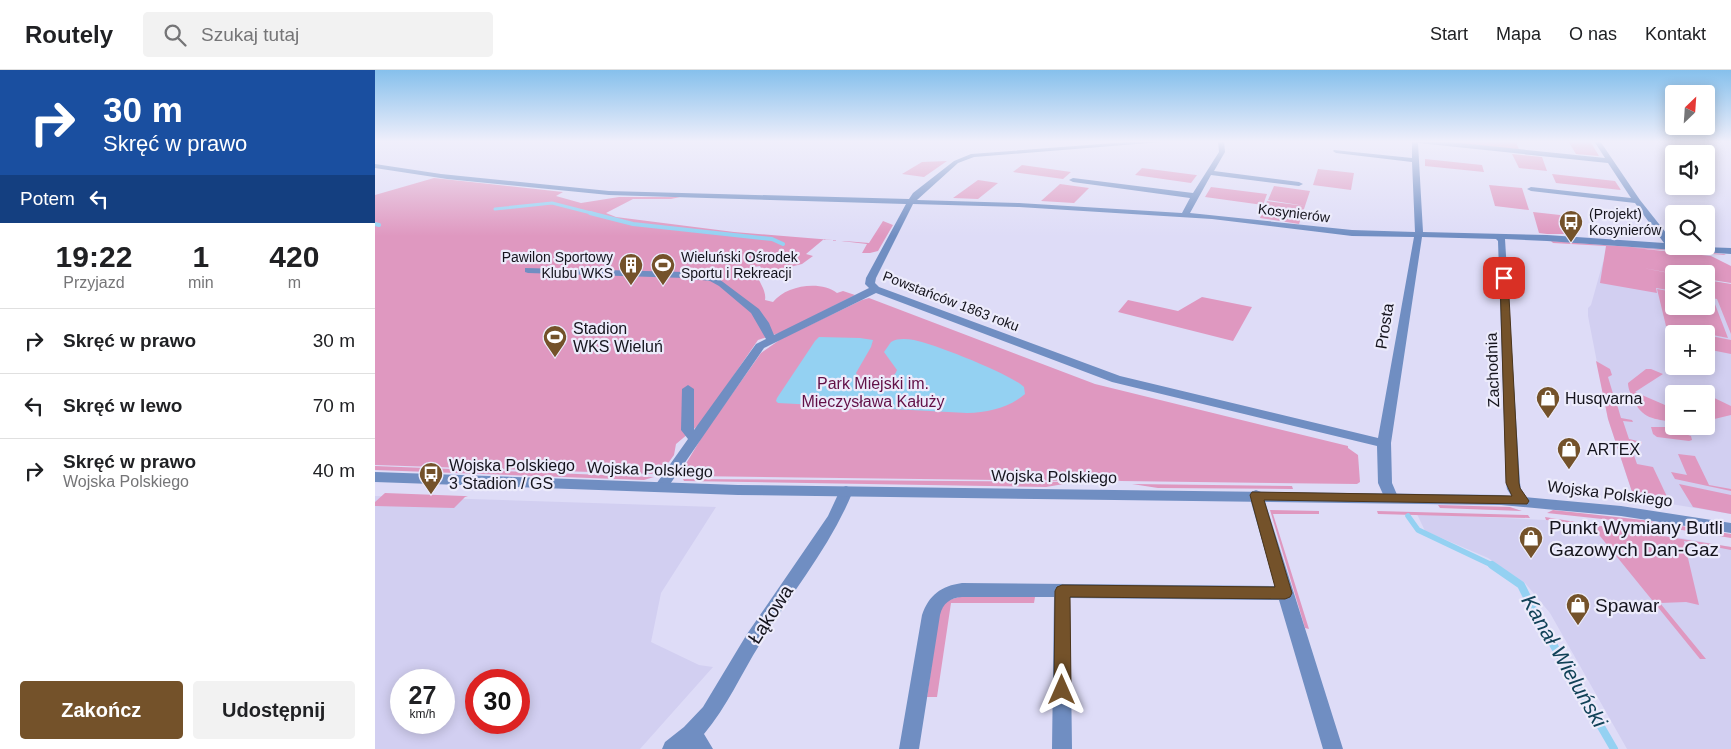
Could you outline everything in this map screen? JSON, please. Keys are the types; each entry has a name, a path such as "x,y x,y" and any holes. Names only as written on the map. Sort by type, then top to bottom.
{"street":[{"path":"419,173 488,184 609,193 911,201 942,173"},
{"path":"1186,215 1195,196 1210,173 1299,184"},
{"name":"Prosta","path":"1391,497 1385,483 1384,442 1418,235 1416,173"},
{"path":"1619,173 1637,201 1665,236"},
{"path":"1073,180 1195,196"},
{"path":"1531,189 1637,201"},
{"name":"Kosynierów","path":"911,201 1186,215 1336,232 1498,236 1665,245"},
{"name":"Powstańców 1863 roku","path":"911,201 871,278 870,284 876,289 1116,379 1384,442"},
{"name":"Zachodnia","path":"1498,236 1502,241 1513,483 1514,489 1522,501"},
{"name":"Kosynierów","path":"1715,250 1731,251"},
{"path":"528,270 685,275 711,278 722,284 755,311 764,323 768,335 773,339"},
{"path":"661,487 756,350 773,339 824,316 876,289"},
{"path":"687,389 687,430 694,438"},
{"name":"Wojska Polskiego","path":"375,477 846,491 1256,495 1522,501 1644,514 1731,528"},
{"name":"Łąkowa","path":"673,749 697,742 710,714 753,639 835,517 846,491"},
{"path":"1256,495 1333,749"},
{"path":"909,749 931,615 940,597 946,593 962,590 1285,593"},
{"path":"1062,591 1062,749"}],"shaded area":[{"path":"1603,262 1665,272 1665,315 1715,315 1715,281 1731,284 1731,514 1635,498 1608,419 1588,308 1591,305"},
{"path":"819,337 873,340 856,373 864,382 877,384 894,375 897,370 884,352 891,342 899,339 908,339 938,347 989,367 1024,387 1025,394 1012,403 998,408 983,412 967,413 778,403 776,401 777,398"},
{"path":"375,496 716,507 661,593 651,642 699,665 713,667 640,749 375,749"},
{"path":"1417,514 1546,520 1676,537 1731,547 1731,749 1627,749 1550,613 1525,583 1488,558 1425,531"}],"green space":[{"path":"904,173 930,173 924,177 902,174"},
{"path":"1018,173 1070,173 1063,179"},
{"path":"1137,173 1179,173 1197,175 1191,183 1135,175"},
{"path":"1317,173 1354,173 1351,190 1313,185"},
{"path":"1552,174 1615,181 1621,190 1556,183"},
{"path":"434,178 563,192 556,196 581,203 619,197 680,197 671,199 633,199 606,213 616,217 734,232 824,239 806,254 813,256 802,264 758,275 760,266 754,267 764,292 765,300 773,302 786,292 804,286 822,287 837,293 843,291 855,295 782,332 758,340 701,423 676,444 674,455 669,462 652,474 375,465 375,195"},
{"path":"978,180 998,183 978,199 953,198"},
{"path":"1060,184 1089,188 1074,203 1041,201"},
{"path":"1489,185 1522,188 1529,210 1495,206"},
{"path":"1274,186 1310,191 1305,206 1268,200"},
{"path":"1211,187 1267,194 1263,205 1205,197"},
{"path":"1267,201 1305,206 1299,224 1260,218"},
{"path":"1533,212 1569,216 1578,234 1539,233"},
{"path":"883,221 893,225 878,251 862,253 867,244 834,240 869,243"},
{"path":"1551,241 1665,250 1635,248 1665,251 1665,255 1711,256 1731,266 1731,283 1715,280 1715,265 1665,265 1665,272 1643,268 1665,272 1665,290 1656,288 1657,293 1600,283 1606,246 1553,243"},
{"path":"1715,281 1731,284 1731,334 1717,299 1715,299"},
{"path":"1657,289 1665,290 1665,315 1715,315 1715,304 1728,338 1715,335 1715,325 1666,325"},
{"path":"1202,297 1252,307 1233,341 1118,312 1128,300 1178,311"},
{"name":"Park Miejski im. Mieczysława Kałuży","path":"869,298 1095,384 1348,446 1358,455 1360,482 1357,484 1121,481 1114,480 1110,473 1081,473 1080,480 1076,481 690,476 684,467 705,432 761,353 781,339"},
{"path":"1715,337 1731,340 1731,354 1715,351"},
{"path":"1596,361 1610,369 1612,375 1608,377 1614,397 1623,399 1624,403 1616,401 1621,418 1632,420 1633,422 1623,421 1629,439 1642,442 1642,444 1629,441 1637,464 1653,467 1670,503 1635,498 1633,495 1608,419"},
{"path":"1646,369 1663,374 1635,392 1665,405 1665,421 1649,417 1640,411 1633,399 1628,383"},
{"path":"1715,398 1731,406 1731,415 1715,419"},
{"path":"1651,427 1665,427 1665,435 1688,435 1691,436 1692,440 1657,437 1653,434"},
{"path":"1678,454 1695,456 1709,485 1731,489 1731,491 1675,479 1671,472 1687,475"},
{"path":"375,466 654,477 644,480 375,470"},
{"path":"683,479 1076,482 1046,487 684,481"},
{"path":"1132,484 1292,486 1293,489 1158,488"},
{"path":"1679,484 1731,495 1731,514 1693,507"},
{"path":"385,493 468,496 454,508 375,506 375,502"},
{"path":"1438,505 1510,507 1522,511 1440,508"},
{"path":"1270,510 1319,511 1319,514 1273,514 1309,629 1305,628"},
{"path":"1553,510 1643,520 1731,534 1731,538 1639,523 1547,513"},
{"path":"1377,511 1528,515 1530,518 1378,514"},
{"path":"1545,517 1731,547 1731,550 1684,541 1699,605 1686,602 1660,603 1706,659 1700,659 1591,525 1546,520"},
{"path":"959,597 1035,597 1034,603 951,603 937,697 927,697 939,613 946,601"}],"waterway":[{"path":"495,209 552,203 595,214"},
{"path":"590,213 633,224 772,239 783,244"},
{"path":"375,224 379,225"},
{"name":"Kanał Wieluński","path":"1408,516 1418,530 1492,565"},
{"name":"Kanał Wieluński","path":"1492,565 1521,585 1536,615 1614,749"}],"place":[{"name":"(Projekt) Kosynierów","path":"1571,243"},
{"name":"Pawilon Sportowy Klubu WKS","path":"631,286"},
{"name":"Wieluński Ośrodek Sportu i Rekreacji","path":"663,286"},
{"name":"Stadion WKS Wieluń","path":"555,358"},
{"name":"Husqvarna","path":"1548,419"},
{"name":"ARTEX","path":"1569,470"},
{"name":"Wojska Polskiego 3 Stadion / GS","path":"431,495"},
{"name":"Punkt Wymiany Butli Gazowych Dan-Gaz","path":"1531,559"},
{"name":"Spawar","path":"1578,626"}],"route":[{"path":"1062,690 1062,591 1285,593 1256,495 1429,497 1522,501 1514,489 1513,483 1504,278"}]}
